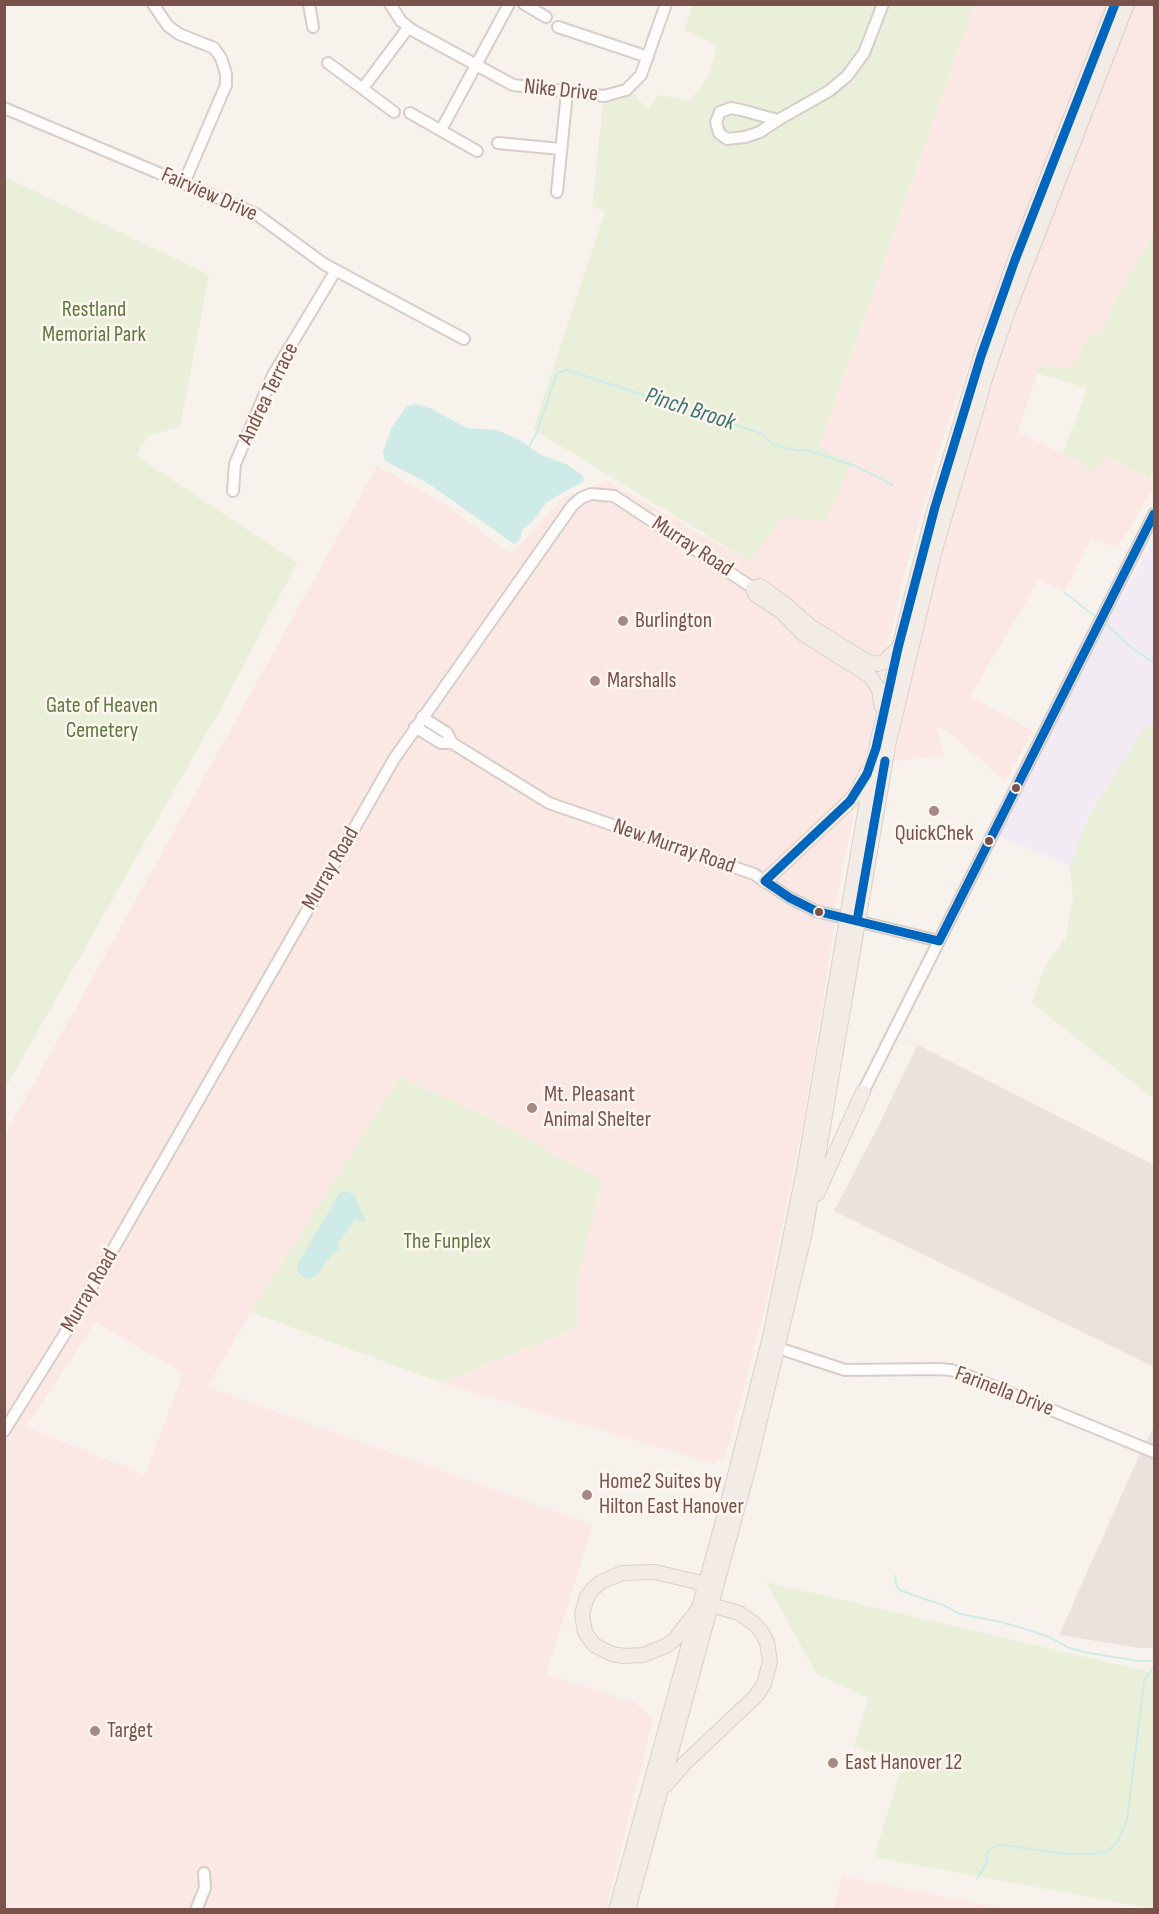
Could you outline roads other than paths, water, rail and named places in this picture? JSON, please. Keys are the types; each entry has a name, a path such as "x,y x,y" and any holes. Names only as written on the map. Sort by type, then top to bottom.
{"main road":[{"path":"711,1586 655,1572 622,1572 601,1582 593,1590 584,1605 582,1622 585,1632 594,1645 612,1654 634,1656 650,1653 666,1646 683,1630 711,1586 778,1348 806,1218 831,1087 876,748 898,648 935,507 986,341 1030,220 1115,4"},
{"path":"628,1910 712,1606 711,1586 790,1242 826,1049 888,746 910,647 947,503 1008,311 1127,4"},
{"path":"883,712 879,690 870,676 803,634 782,612 756,595 753,588 760,586 810,626 866,661 878,664 884,662 898,648"},
{"path":"765,881 857,792 876,748"},
{"path":"806,1218 863,1092"},
{"path":"616,1910 697,1611 712,1606 739,1613 756,1625 766,1642 770,1662 764,1684 756,1696 685,1763 662,1790"}],"street":[{"path":"153,4 168,26 179,34 214,48 221,57 226,74 225,85 184,183"},
{"path":"309,4 313,27"},
{"name":"Nike Drive","path":"390,4 396,16 408,28 517,87 604,96 620,93 637,81 648,57 666,4"},
{"path":"441,130 509,4"},
{"path":"524,4 546,16"},
{"path":"778,120 731,108 720,112 716,128 723,137 734,139 760,132 829,91 847,76 864,52 883,4"},
{"path":"558,27 648,57"},
{"path":"363,88 408,28"},
{"path":"328,63 394,112"},
{"path":"557,192 567,92"},
{"name":"Fairview Drive","path":"4,108 256,214 310,255 464,339"},
{"path":"410,113 477,151"},
{"path":"498,143 561,149"},
{"name":"Andrea Terrace","path":"233,491 235,464 273,375 336,270"},
{"name":"Murray Road","path":"4,1431 64,1335 394,759 572,506 586,495 597,493 614,496 753,588"},
{"path":"863,1092 1155,514"},
{"name":"New Murray Road","path":"422,717 447,733 452,743"},
{"name":"New Murray Road","path":"415,727 441,742 452,743 549,804 754,874 809,908 939,941"},
{"name":"Farinella Drive","path":"778,1348 845,1370 951,1370 1155,1452"},
{"path":"196,1910 205,1888 204,1873"}],"water":[{"path":"414,404 430,408 467,428 497,430 521,441 541,455 568,465 583,476 584,481 547,502 532,522 522,530 521,537 514,544 426,482 385,461 383,452 392,427 406,407"},
{"path":"346,1191 354,1195 366,1222 359,1222 355,1219 338,1244 339,1251 333,1253 316,1276 310,1279 303,1277 297,1271 297,1265 339,1194"}],"waterway":[{"name":"Pinch Brook","path":"529,447 536,434 557,373 567,370 763,434 773,445 799,451 807,450 855,466 893,485"},
{"name":"Pinch Brook","path":"1065,593 1093,615"},
{"name":"Pinch Brook","path":"1107,625 1133,649 1154,663"},
{"path":"895,1576 899,1590 945,1606 960,1614 1032,1631 1069,1648 1089,1653 1139,1661 1154,1661"},
{"path":"977,1879 986,1863 988,1851 994,1847 1003,1845 1067,1854 1092,1854 1108,1851 1118,1841 1127,1819 1144,1681 1154,1666"}],"place":[{"name":"Burlington","path":"623,621"},
{"name":"Marshalls","path":"595,681"},
{"name":"QuickChek","path":"934,811"},
{"name":"Mt. Pleasant Animal Shelter","path":"532,1108"},
{"name":"Home2 Suites by Hilton East Hanover","path":"587,1495"},
{"name":"Target","path":"95,1731"},
{"name":"East Hanover 12","path":"833,1763"}],"park label":[{"name":"Restland Memorial Park","path":"94,322"},
{"name":"Gate of Heaven Cemetery","path":"102,718"},
{"name":"The Funplex","path":"447,1242"}]}
